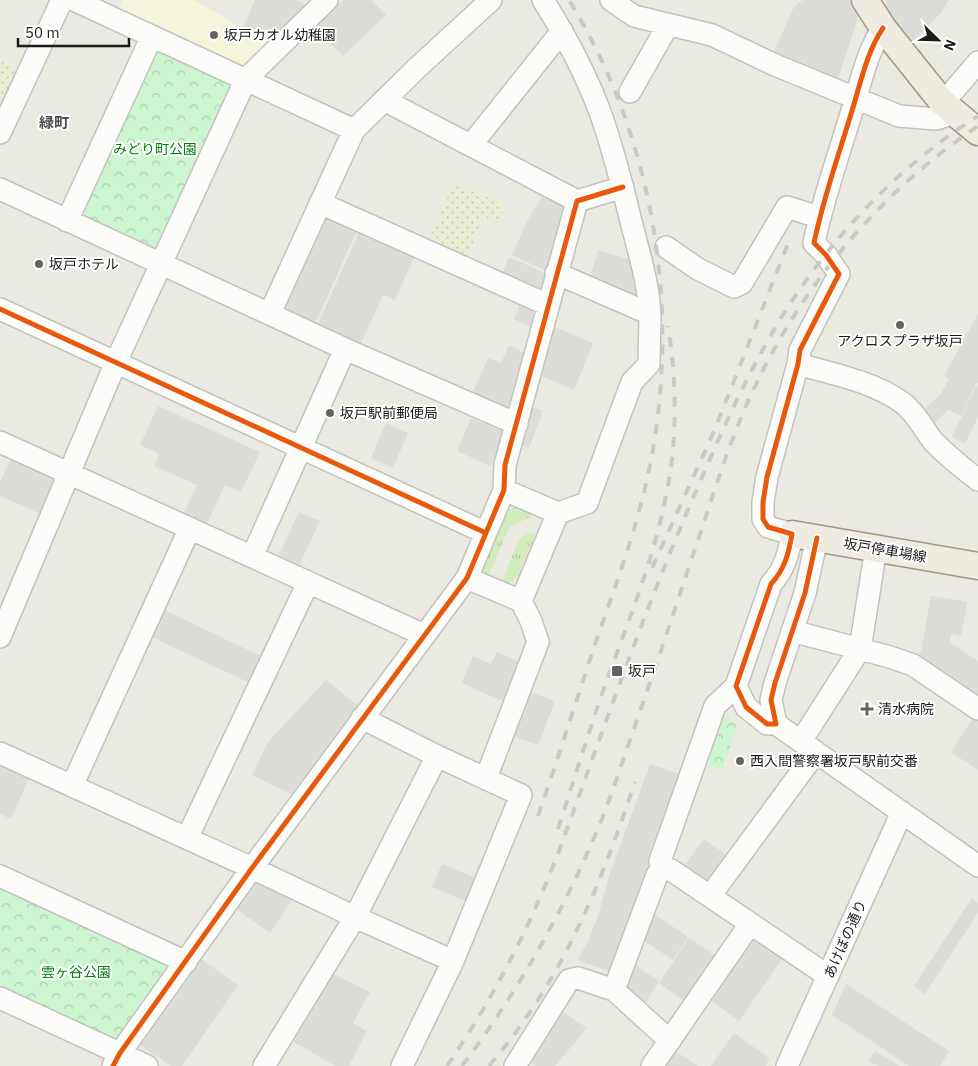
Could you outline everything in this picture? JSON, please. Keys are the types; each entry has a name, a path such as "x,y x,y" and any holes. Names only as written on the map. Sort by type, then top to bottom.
{"main road":[{"path":"873,9 949,108 978,132"},
{"name":"坂戸停車場線","path":"805,536 978,566"}],"street":[{"path":"0,133 62,0"},
{"path":"74,0 111,7 152,36 246,78 354,130"},
{"path":"270,313 354,130 417,68 491,0"},
{"path":"504,490 558,513 587,503 632,382 649,364 650,314 640,254 623,187 600,111 562,32 543,0"},
{"path":"611,0 634,16 712,35 775,65 899,116 936,119 949,108 978,62"},
{"path":"0,637 116,362 246,78 319,2"},
{"path":"805,536 773,530 768,527 763,519 763,502 767,477 798,364 800,350 839,274 826,255 814,243 820,215 875,40 873,9"},
{"path":"630,92 668,25"},
{"path":"471,145 562,32"},
{"path":"67,220 152,36"},
{"path":"384,100 577,201 623,187"},
{"path":"0,189 345,348 516,424"},
{"path":"116,1060 252,868 467,578 504,490 504,465 577,201"},
{"path":"320,204 548,306"},
{"path":"666,247 698,269 734,287 742,283 787,207 809,214 820,215"},
{"path":"556,273 650,314"},
{"path":"0,309 486,533"},
{"path":"252,557 345,348"},
{"path":"798,364 864,383 881,390 903,403 918,419 933,440 978,480"},
{"path":"0,442 424,635"},
{"path":"521,601 558,513"},
{"path":"72,786 190,528"},
{"path":"662,869 660,861 715,706 736,686 771,584 779,575 789,552 805,536"},
{"path":"776,724 771,700 805,593 805,536"},
{"path":"710,896 809,747 860,649 876,548"},
{"path":"779,575 788,577 797,583 805,593"},
{"path":"467,578 521,601 531,621 538,642 486,778"},
{"path":"187,838 308,583"},
{"path":"792,631 913,665 978,709"},
{"path":"736,686 746,707 767,724 776,724 978,866"},
{"path":"362,718 437,756 521,795 453,962 402,1066"},
{"path":"0,753 453,962"},
{"path":"264,1066 355,918 437,756"},
{"name":"あけぼの通り","path":"787,1066 902,812"},
{"path":"662,869 671,870 828,976"},
{"path":"614,990 657,875 662,869"},
{"path":"0,876 186,962"},
{"path":"652,1066 750,924"},
{"path":"515,1066 569,980 578,978 614,990 670,1041"},
{"path":"0,998 116,1060 147,1066"}],"shaded area":[{"name":"坂戸カオル幼稚園","path":"122,0 194,0 239,26 274,42 245,68 117,11"},
{"path":"255,0 296,0 307,6 274,42 243,28"},
{"path":"343,0 371,0 386,15 343,56 315,26"},
{"path":"803,0 853,0 860,12 836,84 771,58 794,7"},
{"path":"887,0 949,0 941,13 909,45 884,11"},
{"path":"1,61 21,70 7,102 0,100"},
{"path":"454,182 506,205 498,222 484,217 465,261 427,245"},
{"path":"545,192 565,201 547,271 512,255 527,221"},
{"path":"323,212 358,228 315,324 280,308"},
{"path":"361,228 416,253 395,300 383,295 360,346 317,326"},
{"path":"598,250 635,261 643,304 589,281"},
{"path":"509,257 547,274 542,295 501,277"},
{"path":"522,299 541,307 535,329 514,319"},
{"path":"978,314 978,383 976,383 961,416 948,410 933,424 922,411 940,395 949,379 944,376"},
{"path":"550,325 593,343 574,390 539,375"},
{"path":"509,345 527,354 512,414 471,397 488,358 501,363"},
{"path":"976,386 978,387 978,417 965,444 952,437"},
{"path":"158,406 260,452 241,492 225,485 205,528 182,517 197,485 154,466 159,454 140,445"},
{"path":"530,406 543,411 529,448 520,444"},
{"path":"471,418 504,432 491,466 457,451"},
{"path":"386,423 408,433 393,468 371,458"},
{"path":"12,456 57,475 41,514 0,496 0,483"},
{"path":"299,512 320,521 297,570 276,561"},
{"path":"931,596 967,602 961,636 951,634 949,642 978,661 978,703 919,662"},
{"path":"162,609 263,657 250,683 149,636"},
{"path":"497,652 523,663 506,703 462,683 473,656 491,664"},
{"path":"326,680 360,707 293,795 252,775 268,742"},
{"path":"528,691 555,701 538,745 511,735"},
{"path":"975,715 978,717 978,770 951,752"},
{"path":"0,761 31,774 11,819 0,814"},
{"path":"650,764 685,776 611,972 577,960 587,944 598,916 609,876"},
{"path":"704,839 732,859 713,885 682,869"},
{"path":"442,864 476,878 466,901 432,887"},
{"path":"255,884 263,884 293,898 270,933 236,909"},
{"path":"972,898 978,903 978,913 925,994 914,986"},
{"path":"650,911 688,937 673,960 640,938"},
{"path":"753,936 784,956 739,1021 707,998"},
{"path":"689,938 718,957 686,1002 659,983"},
{"path":"199,958 238,985 182,1066 171,1066 139,1044"},
{"path":"632,963 659,981 642,1008 623,990"},
{"path":"331,973 370,992 353,1023 367,1031 349,1066 335,1066 289,1039"},
{"path":"846,984 949,1051 940,1066 909,1066 832,1015"},
{"path":"557,1008 587,1028 555,1066 536,1066 524,1058"},
{"path":"734,1033 769,1058 766,1066 711,1066"},
{"path":"672,1049 698,1066 661,1066"},
{"path":"875,1051 899,1066 878,1066 869,1061"}],"green space":[{"name":"みどり町公園","path":"153,44 236,82 158,254 75,217"},
{"path":"515,507 531,513 531,517 510,526 488,576 481,573 508,510"},
{"path":"529,533 536,534 517,577 509,583 502,581 519,539"},
{"path":"718,711 737,725 722,772 701,759"},
{"name":"雲ヶ谷公園","path":"0,884 175,965 119,1046 0,990"}],"railway":[{"path":"538,816 626,556 638,513 649,470 659,410 662,349 661,288 653,227 640,167 622,109 598,53 569,0"},
{"path":"447,1066 495,989 536,907 559,851 677,535 730,415 767,342 809,276 859,216 915,162 978,116"},
{"path":"462,1066 522,978 557,916 588,852 615,784 731,444 751,395 771,355 793,317 846,245 908,181 942,152 978,126"},
{"path":"652,568 715,429 791,236"},
{"path":"558,829 597,708 637,597 660,525 672,457 675,413 668,326"},
{"path":"489,1066 538,1000 576,932 607,859 635,782"}],"cycle path":[{"path":"817,538 805,593 771,700 776,724 767,724 746,707 736,686 771,584 786,560 792,534 768,527 763,519 763,502 767,477 798,364 800,350 839,274 826,255 814,243 826,194 864,70 872,48 883,28"},
{"path":"113,1066 120,1053 252,868 467,578 504,490 505,465 577,201 623,187"},
{"path":"0,309 486,533"}],"place":[{"name":"坂戸カオル幼稚園","path":"214,35"},
{"name":"坂戸ホテル","path":"39,264"},
{"name":"アクロスプラザ坂戸","path":"900,325"},
{"name":"坂戸駅前郵便局","path":"330,413"},
{"name":"坂戸","path":"617,671"},
{"name":"清水病院","path":"867,709"},
{"name":"西入間警察署坂戸駅前交番","path":"740,761"}],"district":[{"name":"緑町","path":"54,123"}]}
